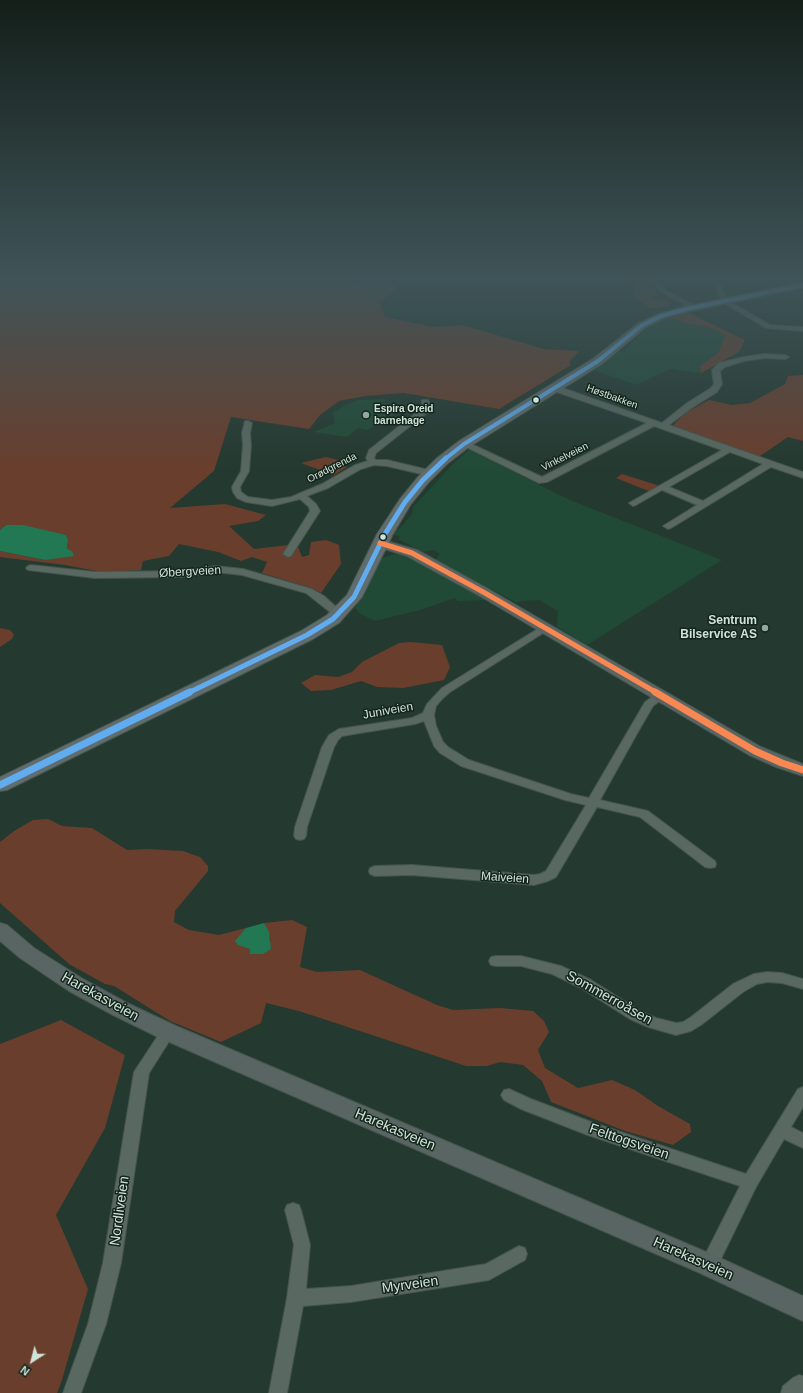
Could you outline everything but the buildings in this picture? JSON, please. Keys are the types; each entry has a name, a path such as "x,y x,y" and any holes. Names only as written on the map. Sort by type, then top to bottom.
{"main road":[{"path":"0,785 326,624 339,614 354,597 380,543 405,502 442,461 464,444 606,356 622,342"}],"street":[{"path":"662,427 690,405 714,390 718,384 716,370 721,366 743,359 765,356 784,357"},
{"name":"Høstbakken","path":"554,388 803,475"},
{"name":"Orødgrenda","path":"374,462 370,458 372,452 425,410 425,402"},
{"name":"Orødgrenda","path":"248,423 246,433 246,471 236,487 240,496 255,501 272,503 283,502 325,486 358,467 374,462 387,463 430,473"},
{"name":"Vinkelveien","path":"464,444 539,480 544,480 653,423"},
{"path":"633,503 728,450"},
{"path":"668,526 769,464"},
{"path":"662,487 703,504"},
{"name":"Orødgrenda","path":"288,554 315,511 313,506 301,496"},
{"path":"380,543 412,553 485,593 754,751 803,770"},
{"name":"Øbergveien","path":"31,568 95,575 182,574 215,569 243,572 309,591 339,614"},
{"name":"Juniveien","path":"300,836 301,827 328,747 333,738 339,734 415,721 428,715 438,697 446,690 544,628"},
{"name":"Maiveien","path":"375,871 412,870 524,880 543,878 551,874 649,704 660,696"},
{"path":"428,715 430,726 438,743 444,750 465,763 569,797 644,814 710,864"},
{"name":"Harekasveien","path":"0,930 27,953 76,985 120,1009 168,1032 709,1266 803,1309"},
{"name":"Sommerroåsen","path":"496,961 521,961 556,970 586,984 635,1015 653,1023 676,1029 686,1027 696,1021 738,988 754,979 767,977 782,978 803,984"},
{"name":"Nordliveien","path":"72,1393 97,1324 112,1263 142,1072 168,1032"},
{"path":"709,1266 750,1182 803,1093"},
{"name":"Felttogsveien","path":"509,1095 526,1104 591,1129 750,1182"},
{"path":"782,1130 803,1141"},
{"path":"278,1393 296,1298 302,1245 293,1210"},
{"name":"Myrveien","path":"296,1298 358,1292 489,1272 519,1254"}],"shaded area":[{"path":"0,342 520,342 544,349 579,351 569,362 571,365 499,409 404,393 365,396 339,401 320,415 309,429 231,417 214,471 170,508 225,504 266,515 258,521 229,526 254,549 297,544 302,557 309,555 311,542 326,540 339,545 341,564 321,593 312,588 262,573 267,562 252,557 241,561 218,552 179,544 169,556 143,561 141,570 102,572 65,565 0,557 0,551 45,560 67,550 68,539 66,535 6,525 0,530"},
{"path":"632,342 723,342 718,353 700,366 701,373 670,369 636,385 591,369 617,351 622,352"},
{"path":"723,342 744,342 739,352 701,373 700,366 718,353"},
{"path":"803,375 803,441 788,437 757,458 671,427 687,412 709,400 732,405 750,403 785,384 788,376"},
{"path":"386,399 386,401 382,401 382,403 396,404 400,407 400,411 367,430 358,428 347,437 314,432 335,423 334,415 332,413 346,405 358,400"},
{"path":"469,450 570,500 722,560 587,645 557,627 558,611 539,600 522,601 517,603 436,560 440,554 433,550 423,552 398,539 400,537 392,534 403,525 412,514 413,507 453,464"},
{"path":"326,457 342,461 339,464 347,467 334,475 301,463"},
{"path":"622,474 657,485 659,487 651,492 616,478"},
{"path":"6,525 23,525 66,535 68,539 67,549 72,551 74,556 45,560 0,551 0,530"},
{"path":"395,554 408,556 487,599 458,601 455,598 420,610 375,621 359,613 355,608 382,558"},
{"path":"0,628 10,630 14,635 12,639 0,647"},
{"path":"411,642 442,645 450,667 444,680 403,688 377,687 361,681 331,690 311,691 301,683 315,675 338,677 352,672 362,662 399,643"},
{"path":"48,819 62,826 92,828 127,850 147,849 183,851 200,857 208,866 208,871 175,911 174,922 189,930 219,935 246,928 245,929 271,941 264,923 292,920 307,927 300,967 317,972 360,970 437,1005 453,1010 500,1008 533,1011 544,1021 549,1032 538,1050 545,1068 578,1088 612,1080 635,1090 658,1106 690,1124 691,1132 673,1145 625,1131 551,1102 542,1081 523,1065 500,1062 487,1066 466,1066 299,1011 266,1003 261,1023 221,1042 170,1021 114,986 105,984 69,964 0,903 0,842 14,831 33,820"},
{"path":"264,923 269,932 271,949 263,954 250,954 250,949 238,945 235,941 246,928"},
{"path":"61,1020 125,1055 105,1128 56,1215 88,1289 57,1393 0,1393 0,1044"}],"transit line":[{"path":"0,785 307,635 333,619 354,597 385,534 405,502 423,480 442,461 464,444 598,361 621,342"},
{"path":"380,543 412,553 485,593 755,751 782,763 803,770"}],"place":[{"name":"Espira Oreid barnehage","path":"366,415"},
{"name":"Sentrum Bilservice AS","path":"765,628"}]}
